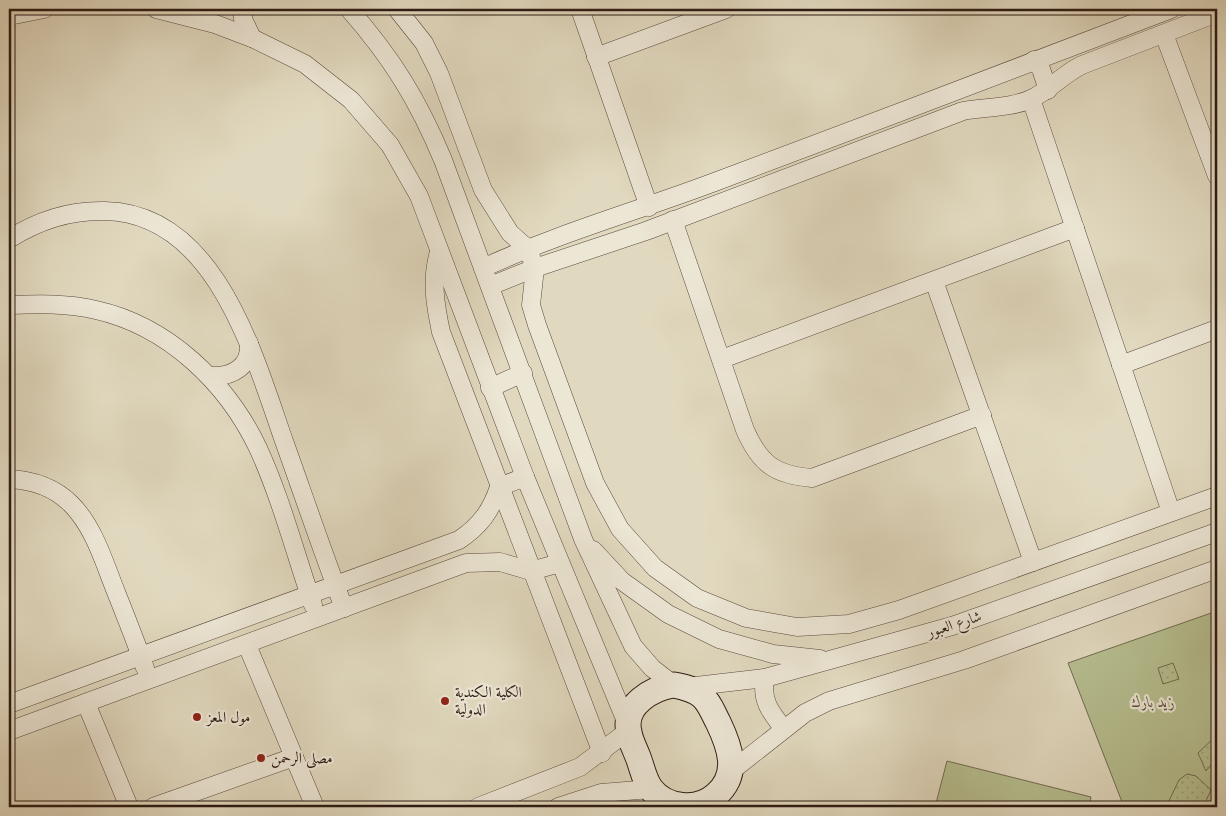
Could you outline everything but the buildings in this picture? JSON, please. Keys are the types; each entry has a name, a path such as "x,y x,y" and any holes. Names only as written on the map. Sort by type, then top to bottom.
{"street":[{"path":"9,16 44,9"},
{"path":"156,9 215,24 252,38 305,64 352,100 390,145 419,196 525,477 658,797"},
{"path":"243,9 243,19 252,38"},
{"path":"348,9 384,50 426,119 523,373 583,539 633,646 652,668 679,686 693,690 708,703 729,748 727,807"},
{"path":"580,9 644,209 646,230"},
{"path":"596,57 726,9"},
{"path":"483,268 528,249 644,209 992,79 1034,60 1171,9"},
{"path":"406,11 439,73 483,190 510,233 528,249 535,268 531,289 533,311 595,483 620,529 655,568 697,598 746,618 797,627 849,624 899,610 1217,496"},
{"path":"490,286 535,268 646,230 963,111 1031,99 1048,90 1069,71 1217,14"},
{"path":"1164,34 1217,176"},
{"path":"1034,60 1040,69 1048,90"},
{"path":"992,79 992,88 1000,105"},
{"path":"1031,99 1171,512"},
{"path":"672,198 676,218 745,430 754,450 769,466 790,476 812,478 982,415"},
{"path":"9,239 38,222 62,214 87,210 112,211 137,216 158,224 180,239 199,258 217,283 249,341 344,608"},
{"path":"722,360 1074,228"},
{"path":"439,252 434,270 434,288 441,332 602,753"},
{"path":"934,281 1033,562"},
{"path":"9,305 67,306 96,310 117,316 152,333 211,376 230,400 258,448 317,618"},
{"path":"1121,366 1217,330"},
{"path":"211,376 224,377 236,372 245,364 250,352 249,341"},
{"path":"490,388 523,373"},
{"path":"9,704 460,540 475,529 486,517 499,487 525,477"},
{"path":"9,479 27,480 51,488 71,504 87,525 99,548 149,681"},
{"name":"شارع العبور","path":"679,686 765,678 952,626 1217,532"},
{"path":"583,539 622,581 668,614 719,639 774,654 830,660"},
{"path":"9,731 466,563 500,562 532,571 560,563"},
{"path":"558,807 601,793 658,797 676,805 696,805 714,797 729,777 784,728 805,713 829,701 964,660 1217,569"},
{"path":"247,644 315,807"},
{"path":"765,678 763,691 765,704 784,728"},
{"path":"478,807 563,775 602,753 628,728 633,710 646,695 654,690 679,686"},
{"path":"86,703 129,807"},
{"path":"153,807 294,757"}],"green space":[{"name":"زيد بارك","path":"1217,611 1217,807 1124,807 1068,663"},
{"path":"1173,663 1179,679 1163,684 1158,668"},
{"path":"1217,735 1217,758 1206,771 1198,753"},
{"path":"947,761 1091,797 1089,807 935,807"},
{"path":"1187,774 1196,776 1211,790 1203,807 1166,807 1179,780"}],"place":[{"name":"الكلية الكندية الدولية","path":"445,701"},
{"name":"مول المعز","path":"197,717"},
{"name":"مصلى الرحمن","path":"261,758"}]}
